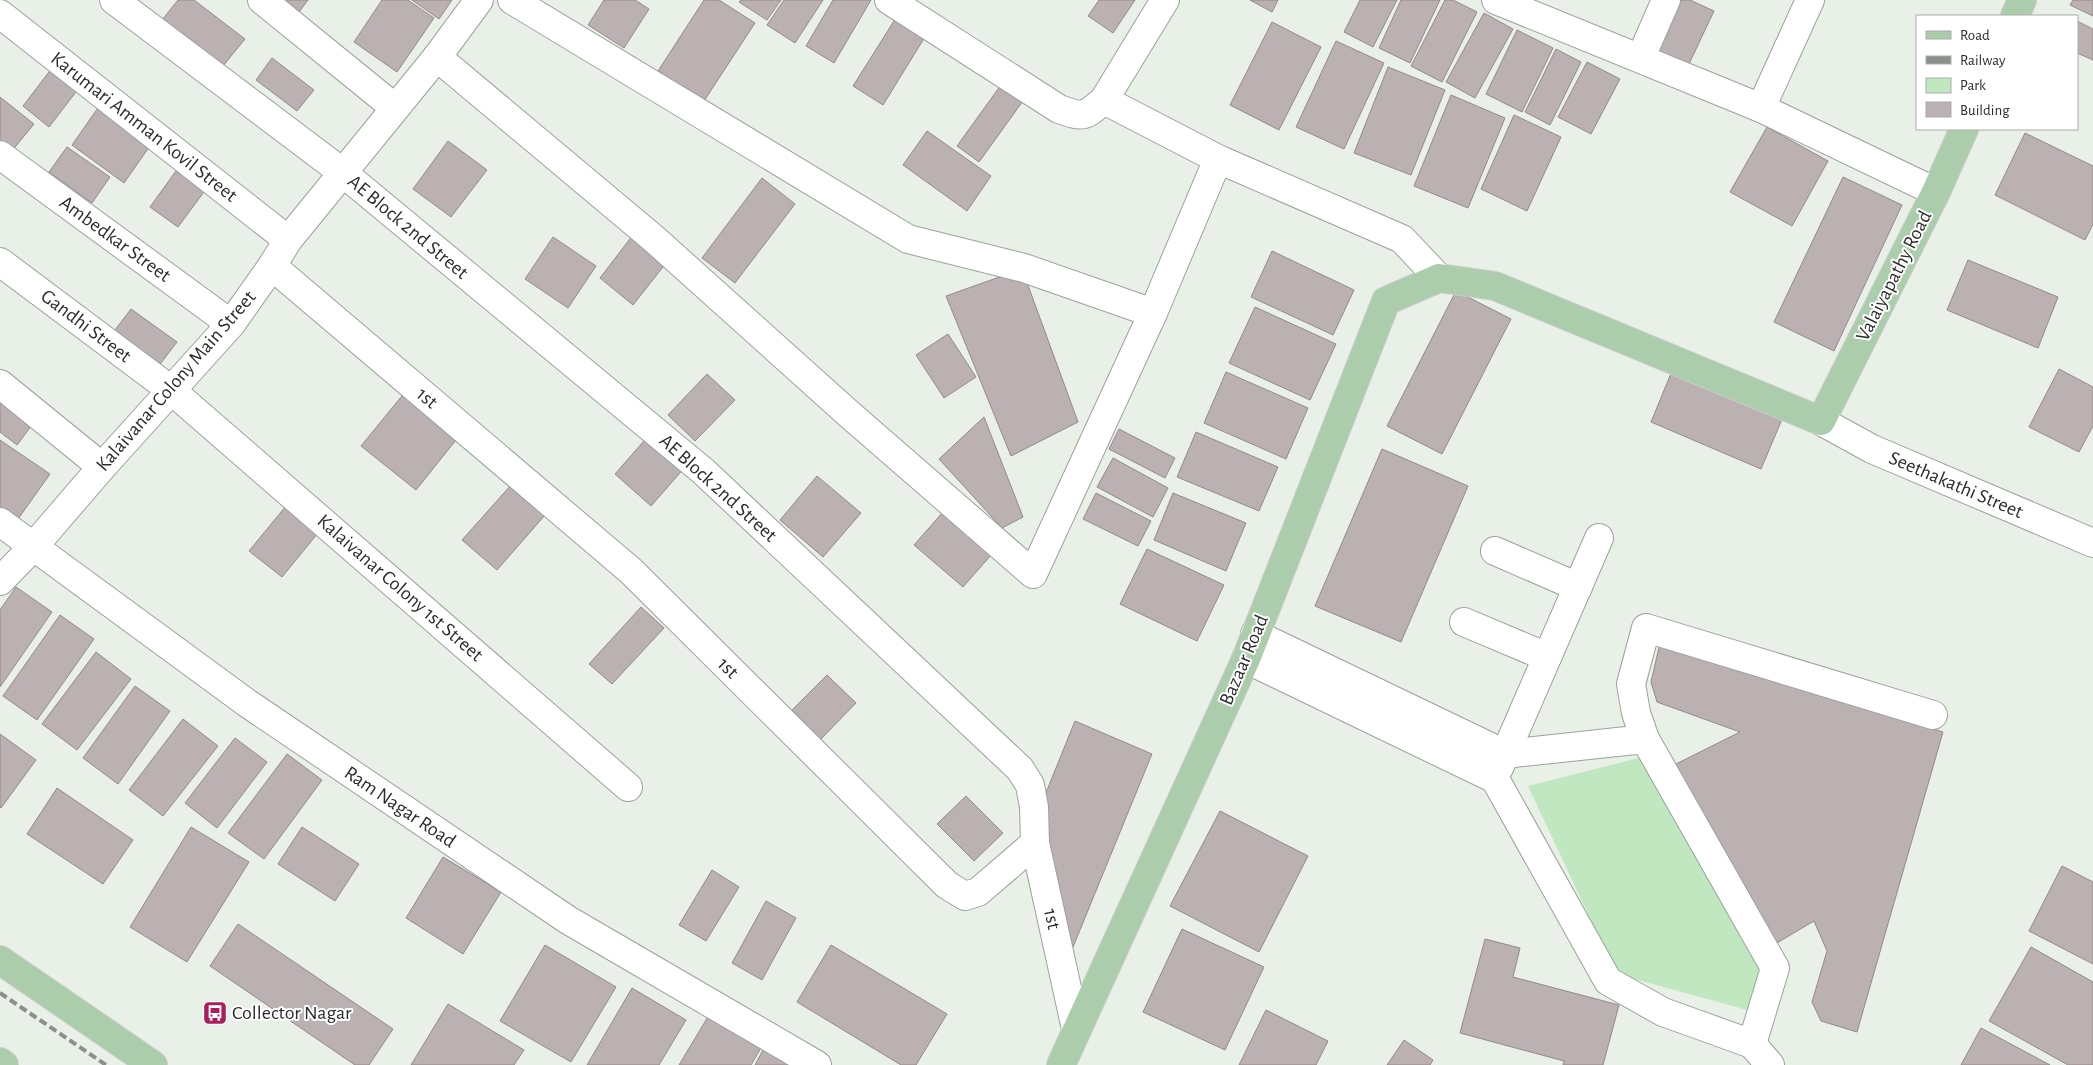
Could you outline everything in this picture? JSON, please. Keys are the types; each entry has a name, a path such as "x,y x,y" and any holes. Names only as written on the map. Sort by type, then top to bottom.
{"main road":[{"path":"2015,15 2022,0"},
{"name":"Valaiyapathy Road","path":"1822,421 1936,192 1964,130"},
{"path":"1439,278 1494,286 1822,421"},
{"name":"Bazaar Road","path":"1061,1065 1246,659 1386,301 1439,278"},
{"path":"0,960 153,1065"},
{"path":"0,1062 4,1065"}],"street":[{"name":"AE Block 2nd Street","path":"114,0 342,172 703,471 1020,769 1030,785 1034,807 1035,843"},
{"path":"262,0 395,108"},
{"name":"Kalaivanar Colony Main Street","path":"0,581 34,546 230,324 272,266 288,240 437,57 479,0"},
{"path":"512,0 908,239 1024,268 1153,313"},
{"path":"889,0 1059,109 1077,116 1088,114 1104,100 1165,0"},
{"path":"1496,0 1534,7 1641,58 1761,108 1936,192"},
{"path":"1641,58 1666,0"},
{"path":"1761,108 1810,0"},
{"name":"Karumari Amman Kovil Street","path":"0,14 288,240"},
{"path":"437,57 653,238 1033,574 1153,313 1218,159"},
{"path":"1104,100 1218,159 1402,239 1439,278"},
{"name":"Ambedkar Street","path":"0,155 230,324"},
{"name":"Gandhi Street","path":"0,262 171,390"},
{"name":"1st","path":"272,266 631,571 947,885 965,896 978,892 1035,843 1076,1029"},
{"path":"0,384 102,467"},
{"name":"Kalaivanar Colony 1st Street","path":"171,390 628,786"},
{"name":"Seethakathi Street","path":"1822,421 1872,449 2093,543"},
{"name":"Ram Nagar Road","path":"0,522 246,704 568,920 817,1065"},
{"path":"1495,779 1599,538"},
{"path":"1495,551 1578,587"},
{"path":"1464,622 1547,658"},
{"path":"1752,1044 1776,968 1645,739 1636,714 1631,684 1646,628 1933,715"},
{"path":"1255,634 1505,754 1645,739"},
{"path":"1246,659 1495,779 1608,981 1663,1012 1752,1044 1770,1065"}],"green space":[{"path":"1654,754 1761,969 1751,1011 1616,974 1528,786"}],"building":[{"path":"178,0 194,0 245,39 223,66 162,20"},
{"path":"273,0 308,0 296,16"},
{"path":"382,0 408,0 434,18 397,72 354,42"},
{"path":"412,0 452,0 439,19"},
{"path":"604,0 635,0 649,9 624,48 588,25"},
{"path":"704,0 719,0 755,23 704,101 658,71"},
{"path":"741,0 781,0 767,20 739,2"},
{"path":"784,0 823,0 795,43 767,25"},
{"path":"833,0 871,0 834,63 806,46"},
{"path":"1099,0 1135,0 1113,33 1088,16"},
{"path":"1250,0 1278,0 1272,12"},
{"path":"1360,0 1397,0 1373,47 1344,32"},
{"path":"1401,0 1440,0 1410,63 1379,48"},
{"path":"1445,0 1453,0 1477,12 1442,82 1411,66"},
{"path":"1673,0 1690,0 1714,11 1688,66 1650,48"},
{"path":"2073,0 2093,0 2093,16 2070,5"},
{"path":"899,13 928,32 883,105 853,86"},
{"path":"1484,13 1513,29 1475,98 1446,82"},
{"path":"1272,22 1321,47 1279,130 1230,105"},
{"path":"2078,22 2093,29 2093,60 2078,53"},
{"path":"1517,30 1553,48 1522,112 1486,94"},
{"path":"1336,41 1384,63 1344,149 1296,127"},
{"path":"1556,49 1581,62 1550,125 1525,112"},
{"path":"272,58 314,90 297,111 256,80"},
{"path":"1587,62 1620,79 1591,134 1558,117"},
{"path":"1388,67 1445,90 1411,175 1354,153"},
{"path":"52,68 79,88 49,127 23,106"},
{"path":"1006,78 1028,94 979,162 957,146"},
{"path":"1451,95 1505,118 1468,208 1414,186"},
{"path":"0,97 34,124 11,152 0,143"},
{"path":"100,105 152,143 124,183 72,145"},
{"path":"1514,115 1561,137 1527,211 1481,189"},
{"path":"1767,127 1828,161 1792,226 1730,192"},
{"path":"927,131 991,176 967,211 903,165"},
{"path":"2025,133 2093,166 2093,224 2085,240 1995,195"},
{"path":"448,141 487,170 451,217 413,189"},
{"path":"67,147 110,177 92,203 49,172"},
{"path":"181,164 209,185 178,227 150,207"},
{"path":"1843,177 1902,205 1834,351 1774,322"},
{"path":"762,178 795,204 735,283 702,258"},
{"path":"636,231 670,258 633,305 600,278"},
{"path":"553,237 596,266 568,308 525,279"},
{"path":"1272,251 1354,290 1333,335 1251,297"},
{"path":"1968,260 2058,297 2038,348 1947,310"},
{"path":"1022,269 1078,422 1011,456 946,296"},
{"path":"1456,291 1511,319 1442,454 1387,426"},
{"path":"1255,307 1336,344 1310,400 1229,363"},
{"path":"131,309 177,342 154,372 109,338"},
{"path":"948,334 976,377 944,398 916,355"},
{"path":"2059,369 2093,387 2093,426 2079,452 2029,427"},
{"path":"1672,371 1783,417 1761,469 1651,422"},
{"path":"1226,372 1308,408 1286,459 1204,423"},
{"path":"707,374 735,400 695,441 668,415"},
{"path":"406,391 460,435 416,490 361,446"},
{"path":"8,394 38,417 17,445 0,432 0,404"},
{"path":"984,417 1023,517 1002,528 939,459"},
{"path":"1119,429 1175,458 1165,478 1109,449"},
{"path":"1196,432 1278,467 1259,511 1177,477"},
{"path":"650,434 686,466 651,506 615,474"},
{"path":"0,440 50,474 13,526 0,517"},
{"path":"1382,449 1468,486 1401,642 1315,606"},
{"path":"1113,458 1168,488 1153,517 1097,487"},
{"path":"817,476 861,513 823,557 780,520"},
{"path":"512,484 546,514 497,570 462,540"},
{"path":"1096,493 1151,521 1138,546 1083,519"},
{"path":"1173,493 1246,523 1226,571 1154,540"},
{"path":"286,506 318,533 282,577 249,551"},
{"path":"943,512 992,554 963,587 914,545"},
{"path":"1147,549 1224,585 1197,641 1120,604"},
{"path":"16,587 52,612 0,687 0,610"},
{"path":"641,607 664,628 612,684 589,664"},
{"path":"60,615 94,639 37,720 3,696"},
{"path":"1660,643 1943,732 1857,1032 1821,1021 1812,1002 1827,951 1814,921 1755,956 1654,775 1740,732 1657,702 1651,682"},
{"path":"96,652 131,679 77,750 42,724"},
{"path":"827,675 856,703 819,741 790,712"},
{"path":"135,686 170,711 118,784 83,758"},
{"path":"183,719 218,746 163,816 129,790"},
{"path":"1075,721 1152,754 1073,947 1059,940 1039,810"},
{"path":"0,734 36,760 1,808 0,807"},
{"path":"235,738 267,762 217,828 185,803"},
{"path":"287,754 322,780 264,859 228,833"},
{"path":"57,788 133,840 103,884 27,834"},
{"path":"966,796 1003,833 974,861 937,824"},
{"path":"1220,811 1308,856 1259,952 1170,906"},
{"path":"191,827 249,862 187,962 130,927"},
{"path":"302,827 359,864 335,901 278,864"},
{"path":"443,857 501,892 463,954 406,918"},
{"path":"2062,866 2093,882 2093,964 2029,931"},
{"path":"712,870 739,887 706,941 679,925"},
{"path":"766,901 796,918 762,980 732,963"},
{"path":"238,924 393,1029 369,1065 355,1065 210,966"},
{"path":"1182,929 1264,967 1225,1050 1143,1012"},
{"path":"1485,939 1520,948 1513,977 1619,1005 1603,1065 1563,1065 1564,1061 1460,1033"},
{"path":"545,945 616,987 571,1062 500,1021"},
{"path":"831,945 947,1014 916,1065 901,1065 797,1002"},
{"path":"2031,947 2093,982 2093,1065 2068,1065 1989,1021"},
{"path":"632,988 686,1020 659,1065 587,1065"},
{"path":"448,1004 524,1050 514,1065 411,1065"},
{"path":"1266,1010 1328,1041 1316,1065 1239,1065"},
{"path":"709,1015 762,1046 751,1065 679,1065"},
{"path":"1981,1028 2050,1065 1961,1065"},
{"path":"1404,1040 1433,1060 1430,1065 1387,1065"},
{"path":"763,1050 790,1065 755,1065"}],"railway":[{"path":"0,993 106,1065"}],"place":[{"name":"Collector Nagar","path":"215,1013"}]}
